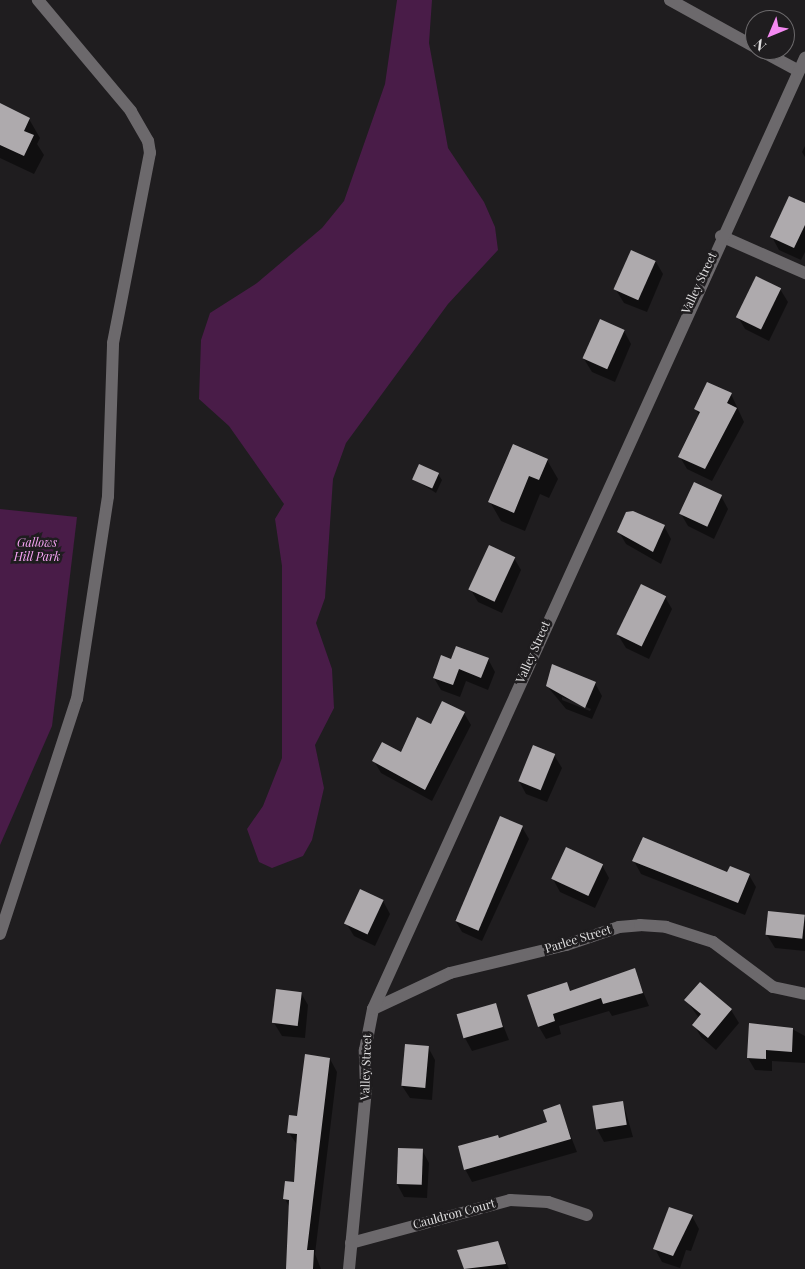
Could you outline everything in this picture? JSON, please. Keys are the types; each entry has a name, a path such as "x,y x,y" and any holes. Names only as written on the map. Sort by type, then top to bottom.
{"street":[{"path":"0,934 78,699 108,496 114,333 150,153 148,141 131,111 38,0"},
{"path":"670,0 745,41"},
{"name":"Valley Street","path":"348,1269 366,1088 365,1050 372,1009 721,236 805,58"},
{"path":"779,60 799,71"},
{"path":"721,236 805,273"},
{"name":"Parlee Street","path":"372,1009 450,973 566,945 619,927 640,925 666,927 712,942 773,987 805,994"},
{"name":"Cauldron Court","path":"351,1243 510,1200 548,1202 587,1215"}],"green space":[{"path":"397,0 432,0 429,43 448,148 484,202 495,227 498,250 448,304 346,443 333,479 325,598 316,623 332,669 334,708 315,745 324,788 312,840 303,856 272,868 259,862 247,829 263,806 282,758 282,566 275,519 284,504 229,426 199,399 201,340 210,313 257,283 322,228 344,201 385,84"},
{"name":"Gallows Hill Park","path":"0,509 77,517 52,726 0,845"}],"building":[{"path":"0,103 30,118 24,131 34,135 24,156 0,145"},
{"path":"789,196 805,203 805,225 794,248 770,237"},
{"path":"631,250 656,261 638,300 614,289"},
{"path":"756,276 781,288 761,330 736,317"},
{"path":"600,319 625,330 607,369 583,358"},
{"path":"707,382 732,393 727,403 737,408 705,469 678,457 700,412 694,409"},
{"path":"513,444 548,459 539,480 529,476 514,513 488,502"},
{"path":"419,464 439,473 432,488 412,480"},
{"path":"694,482 722,495 707,527 679,514"},
{"path":"633,511 665,525 653,552 617,532 626,512"},
{"path":"489,545 515,557 495,602 468,589"},
{"path":"641,584 666,596 642,647 616,634"},
{"path":"456,646 489,658 481,678 459,669 453,685 433,678 441,655 451,659"},
{"path":"552,664 596,682 585,708 546,686"},
{"path":"442,701 465,712 425,790 372,761 382,742 401,752 417,717 431,724"},
{"path":"533,745 555,754 541,790 518,781"},
{"path":"500,816 523,826 478,931 455,921"},
{"path":"643,837 727,872 730,866 750,874 738,903 632,861"},
{"path":"566,847 603,864 588,896 551,879"},
{"path":"360,889 384,900 368,934 344,923"},
{"path":"768,911 805,915 802,939 765,935"},
{"path":"635,968 643,993 603,1004 601,998 553,1014 555,1021 538,1027 527,995 567,982 570,991"},
{"path":"700,982 732,1009 708,1038 692,1025 701,1014 684,1000"},
{"path":"276,989 302,992 298,1026 272,1023"},
{"path":"496,1003 503,1027 463,1038 457,1014"},
{"path":"749,1023 793,1028 792,1052 766,1050 766,1059 747,1058"},
{"path":"405,1044 429,1046 425,1088 401,1086"},
{"path":"305,1054 330,1058 307,1250 314,1250 313,1269 286,1269 289,1200 283,1199 285,1181 294,1182 297,1134 287,1133 289,1115 297,1116"},
{"path":"623,1101 627,1125 596,1130 592,1106"},
{"path":"560,1104 571,1139 464,1170 458,1146 498,1135 499,1138 547,1122 543,1110"},
{"path":"398,1148 423,1149 422,1185 397,1184"},
{"path":"669,1207 693,1215 673,1256 653,1249"},
{"path":"498,1241 506,1264 464,1269 457,1250"}]}
